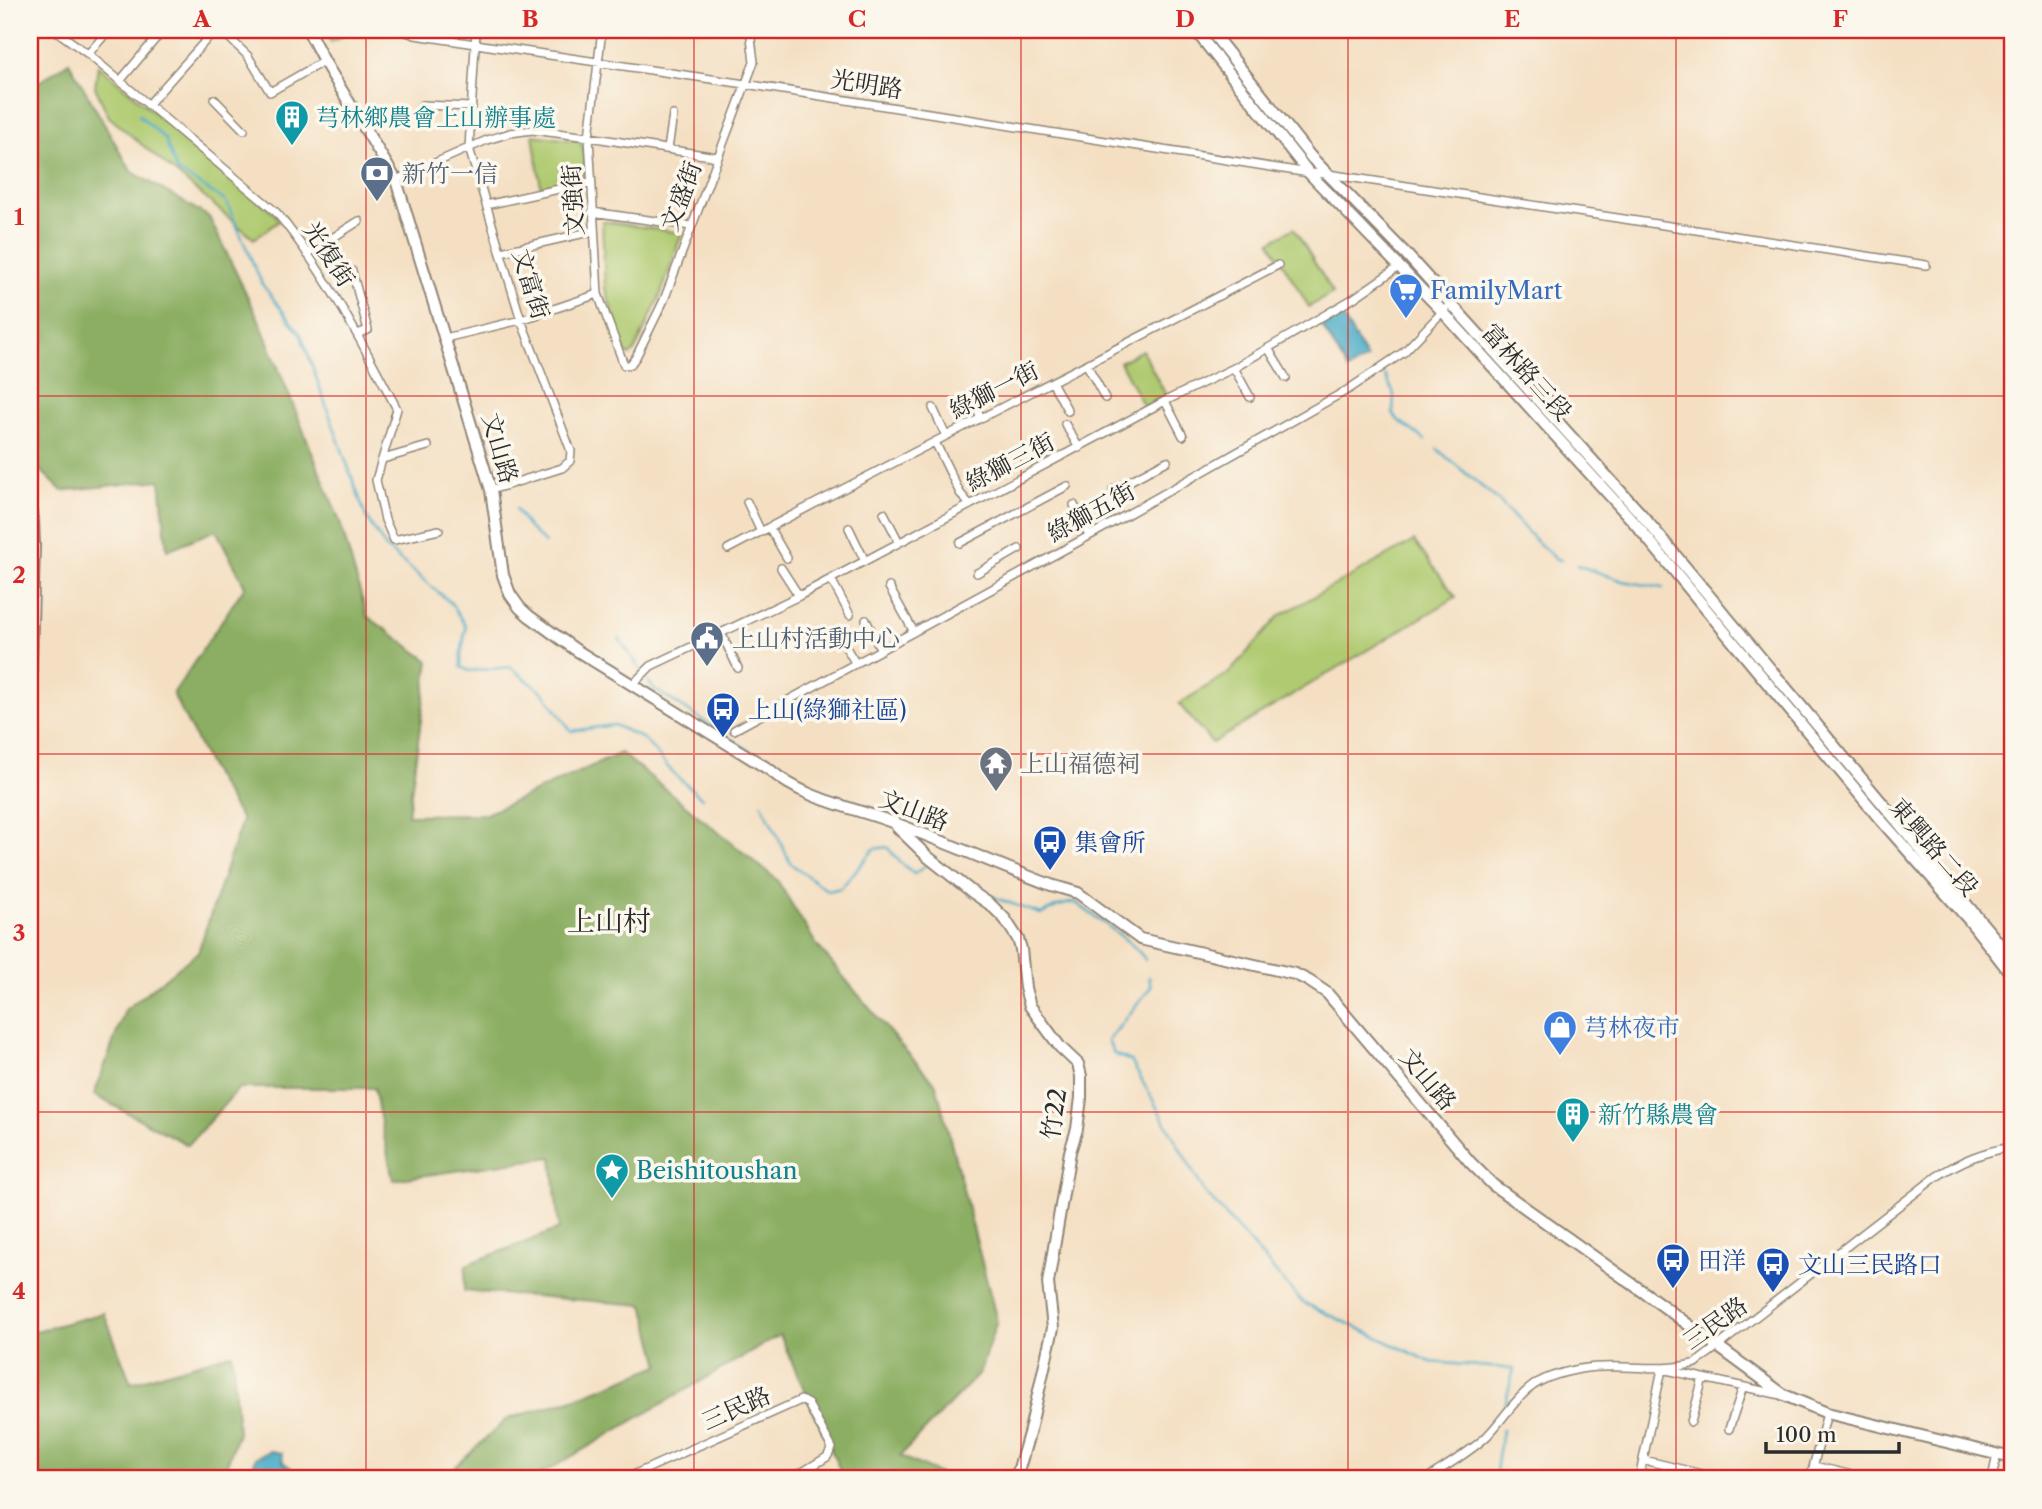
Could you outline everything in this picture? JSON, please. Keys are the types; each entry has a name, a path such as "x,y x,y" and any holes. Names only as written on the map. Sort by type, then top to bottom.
{"main road":[{"name":"文山路","path":"308,30 396,180 491,490 503,575 510,594 529,616 576,650 770,770 780,779 824,799 893,822 1051,885 1078,893 1140,940 1295,975 1309,981 1327,993 1470,1162 1493,1185 1784,1395 1827,1413 2012,1458"},
{"name":"富林路三段","path":"1195,30 1309,173 1400,266 1447,307"},
{"name":"富林路三段","path":"1210,30 1311,157 1406,254 1447,307 1641,514 1825,745"},
{"path":"30,510 34,546 30,700"},
{"name":"東興路二段","path":"1825,745 1872,790 2012,959"},
{"name":"東興路二段","path":"1825,745 2012,975"},
{"name":"竹22","path":"893,822 928,857 991,905 1005,919 1021,949 1025,988 1030,1006 1060,1047 1078,1065 1081,1076 1077,1129 1070,1152 1048,1283 1053,1328 1016,1479"}],"street":[{"name":"光復街","path":"56,30 276,212 294,234 358,334 397,409 376,480 385,520 394,540 439,530"},
{"path":"88,54 109,30"},
{"path":"148,30 157,38"},
{"path":"120,81 163,30"},
{"path":"148,105 215,30"},
{"path":"221,30 248,56 270,92 324,61"},
{"name":"光明路","path":"401,30 415,35 1309,173 1926,265"},
{"name":"文富街","path":"476,30 470,148 522,320 571,451 570,461 562,468 491,490"},
{"name":"文強街","path":"602,30 589,137 592,212 598,294 624,365"},
{"name":"文盛街","path":"624,365 630,365 636,357 664,300 754,62 750,30"},
{"path":"214,99 244,130"},
{"path":"422,105 472,107"},
{"path":"668,149 673,115"},
{"path":"396,180 498,136 531,130 717,157"},
{"path":"486,205 591,182"},
{"path":"592,212 691,226"},
{"path":"307,254 359,221"},
{"path":"501,251 594,231"},
{"name":"綠獅一街","path":"727,549 1278,265"},
{"name":"綠獅三街","path":"633,684 651,666 799,596 1165,401 1234,368 1354,298 1400,266"},
{"path":"352,271 368,330 358,334"},
{"path":"445,338 522,320 598,294"},
{"name":"綠獅五街","path":"734,730 1349,389 1404,352 1447,307"},
{"path":"1268,348 1286,378"},
{"path":"1087,365 1105,398"},
{"path":"1234,368 1250,397"},
{"path":"1052,382 1068,411"},
{"path":"969,394 981,418"},
{"path":"1165,401 1183,436"},
{"path":"933,408 946,436"},
{"path":"1065,424 1079,448"},
{"path":"934,442 960,493 970,505"},
{"path":"383,459 428,446"},
{"path":"1113,490 1167,461"},
{"path":"960,544 1067,486"},
{"path":"747,502 761,532"},
{"path":"1074,505 1088,536"},
{"path":"884,513 899,542"},
{"path":"769,527 787,558"},
{"path":"849,528 865,561"},
{"path":"977,573 1019,549"},
{"path":"781,568 799,596"},
{"path":"831,579 850,615"},
{"path":"889,587 914,632"},
{"path":"866,620 881,650"},
{"path":"836,631 856,664"},
{"path":"721,633 738,668"},
{"name":"三民路","path":"1426,1479 1485,1437 1530,1387 1580,1369 1618,1366 1662,1369 1680,1368 1696,1363 1936,1177 1959,1162 1978,1154 2012,1147"},
{"path":"1639,1479 1662,1369"},
{"name":"文山路","path":"1662,1369 1784,1395"},
{"path":"1691,1422 1703,1378"},
{"path":"1729,1429 1743,1387"},
{"name":"三民路","path":"624,1479 800,1400 808,1404 832,1448 827,1457 791,1479"},
{"path":"1810,1479 1827,1413"},
{"path":"1992,1479 1997,1454"},
{"path":"1644,1460 1722,1479"},
{"path":"1814,1466 1869,1479"}],"green space":[{"path":"324,30 355,30 331,42"},
{"path":"69,62 131,171 209,217 259,320 340,522 367,616 429,661 408,815 486,814 621,753 777,880 816,944 936,1084 997,1321 979,1374 900,1456 950,1479 844,1479 780,1335 537,1479 442,1479 507,1419 574,1399 660,1365 644,1305 464,1291 466,1265 559,1229 552,1157 393,1180 374,1088 239,1088 188,1145 94,1095 125,1010 198,952 242,820 214,775 173,694 245,586 216,530 167,550 160,480 62,491 30,460 30,101 33,86"},
{"path":"98,65 272,211 279,221 254,239 109,117 95,87"},
{"path":"533,135 578,141 583,147 585,174 579,179 541,187"},
{"path":"602,221 682,233 661,294 634,352 630,355 625,352 605,288"},
{"path":"1294,228 1333,293 1309,307 1270,242"},
{"path":"1142,350 1166,395 1144,407 1120,362"},
{"path":"1414,541 1456,597 1212,743 1179,704 1230,672 1279,616"},
{"path":"104,1313 131,1383 232,1353 238,1432 222,1479 30,1479 30,1337 36,1331"}],"water":[{"path":"1341,314 1367,359 1348,370 1322,326"},
{"path":"271,1451 282,1453 283,1462 305,1479 253,1479 256,1457"}],"waterway":[{"path":"139,115 165,139 177,171 226,201 262,284 301,335 366,517 386,548 451,603 466,627 461,667 469,671 510,667 545,694 571,731 614,725 644,739 673,773 702,798"},
{"path":"1385,375 1394,394 1393,414 1425,440"},
{"path":"1437,449 1499,501 1534,539 1556,559 1561,560"},
{"path":"516,509 528,527 545,543"},
{"path":"1577,565 1623,581 1663,588"},
{"path":"619,638 641,671"},
{"path":"648,681 654,689 764,760"},
{"path":"762,804 791,864 828,891 841,888 874,849 887,847 914,874 925,866"},
{"path":"984,894 1041,914 1075,902 1124,938 1145,960"},
{"path":"1149,977 1151,987 1108,1041 1114,1054 1131,1061 1204,1191 1302,1302 1431,1362 1514,1369 1505,1404"},
{"path":"1495,1479 1502,1430"}],"place":[{"name":"芎林鄉農會上山辦事處","path":"292,147"},
{"name":"新竹一信","path":"377,203"},
{"name":"FamilyMart","path":"1406,320"},
{"name":"上山村活動中心","path":"707,668"},
{"name":"上山(綠獅社區)","path":"723,739"},
{"name":"上山福德祠","path":"996,793"},
{"name":"集會所","path":"1050,872"},
{"name":"芎林夜市","path":"1560,1057"},
{"name":"新竹縣農會","path":"1573,1144"},
{"name":"Beishitoushan","path":"612,1200"},
{"name":"田洋","path":"1673,1290"},
{"name":"文山三民路口","path":"1773,1294"}],"district":[{"name":"上山村","path":"609,921"}]}
